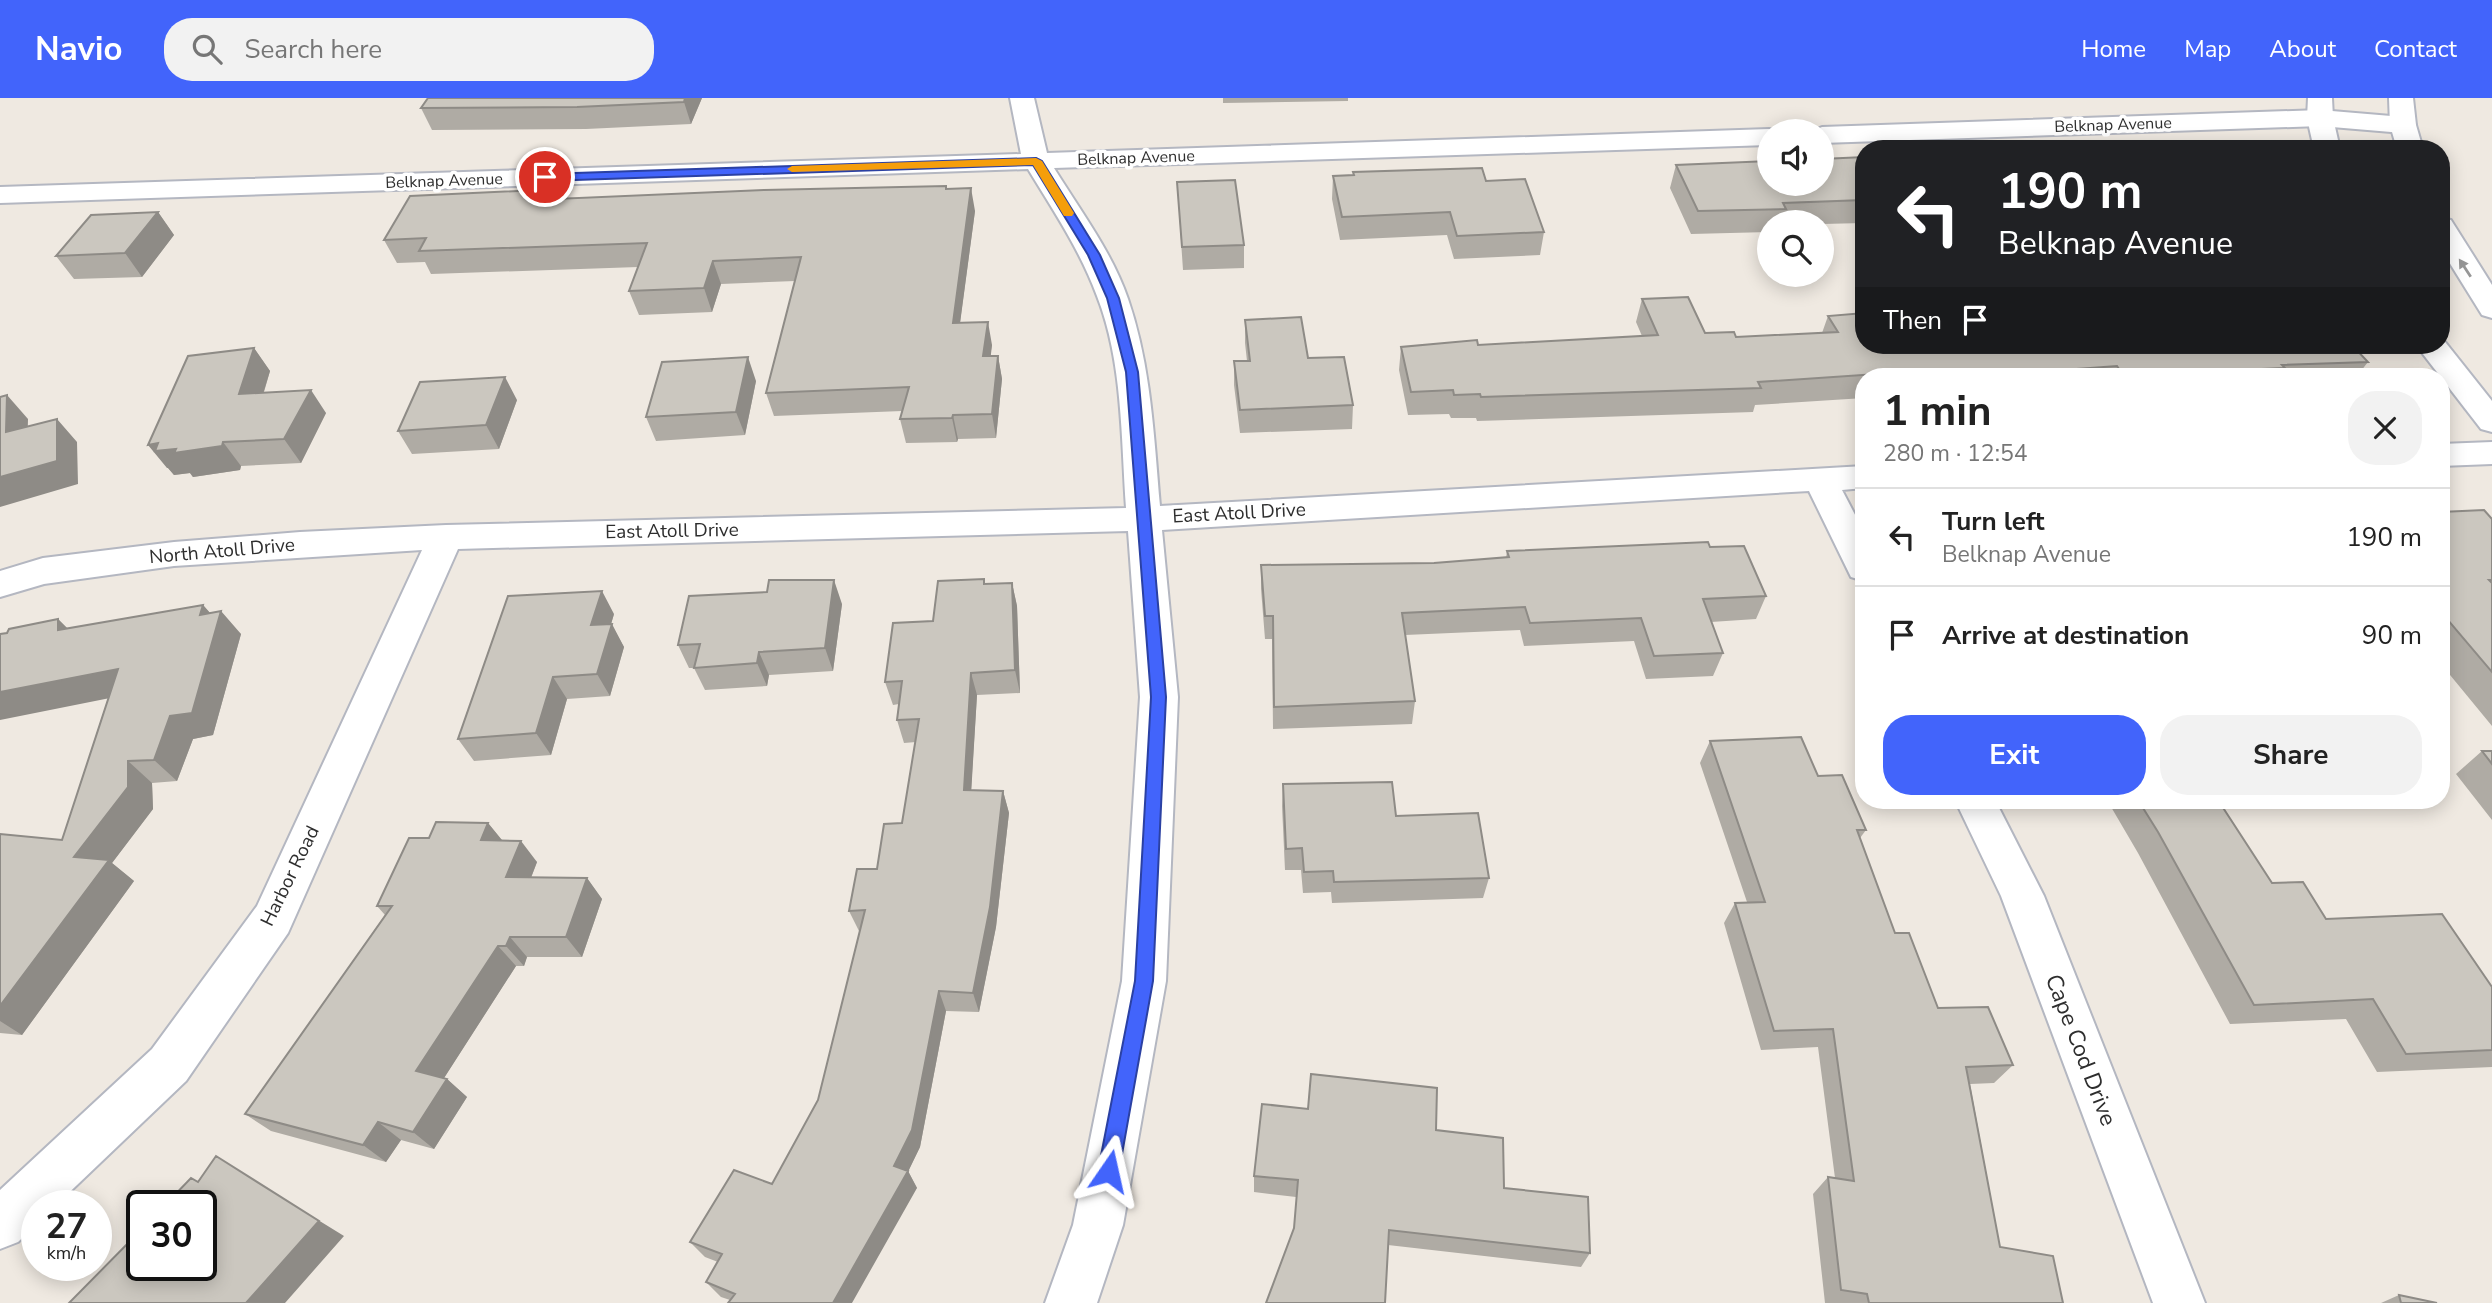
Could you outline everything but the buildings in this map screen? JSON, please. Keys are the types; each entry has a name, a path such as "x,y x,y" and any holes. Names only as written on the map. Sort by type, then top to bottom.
{"street":[{"path":"1022,98 1036,161 1094,255 1113,298 1132,372 1158,697 1144,981 1098,1225 1071,1303"},
{"path":"2401,98 2407,137"},
{"path":"2320,108 2325,140"},
{"name":"Belknap Avenue","path":"1834,134 2320,108 2407,137"},
{"name":"Belknap Avenue","path":"0,195 1757,137"},
{"path":"2450,241 2492,309"},
{"path":"2438,354 2449,368"},
{"path":"2450,369 2492,422"},
{"path":"2450,455 2492,453"},
{"name":"East Atoll Drive","path":"446,537 1143,519 1855,477"},
{"path":"1820,479 1855,550"},
{"name":"North Atoll Drive","path":"0,584 43,571 174,554 446,537"},
{"name":"Harbor Road","path":"0,1224 169,1065 273,919 446,537"},
{"name":"Cape Cod Drive","path":"1979,809 2022,896 2179,1303"}],"slow traffic":[{"path":"792,169 1036,161 1068,213"}],"route":[{"path":"545,177 1036,161 1094,255 1113,298 1132,372 1158,697 1144,981 1109,1171"}]}
